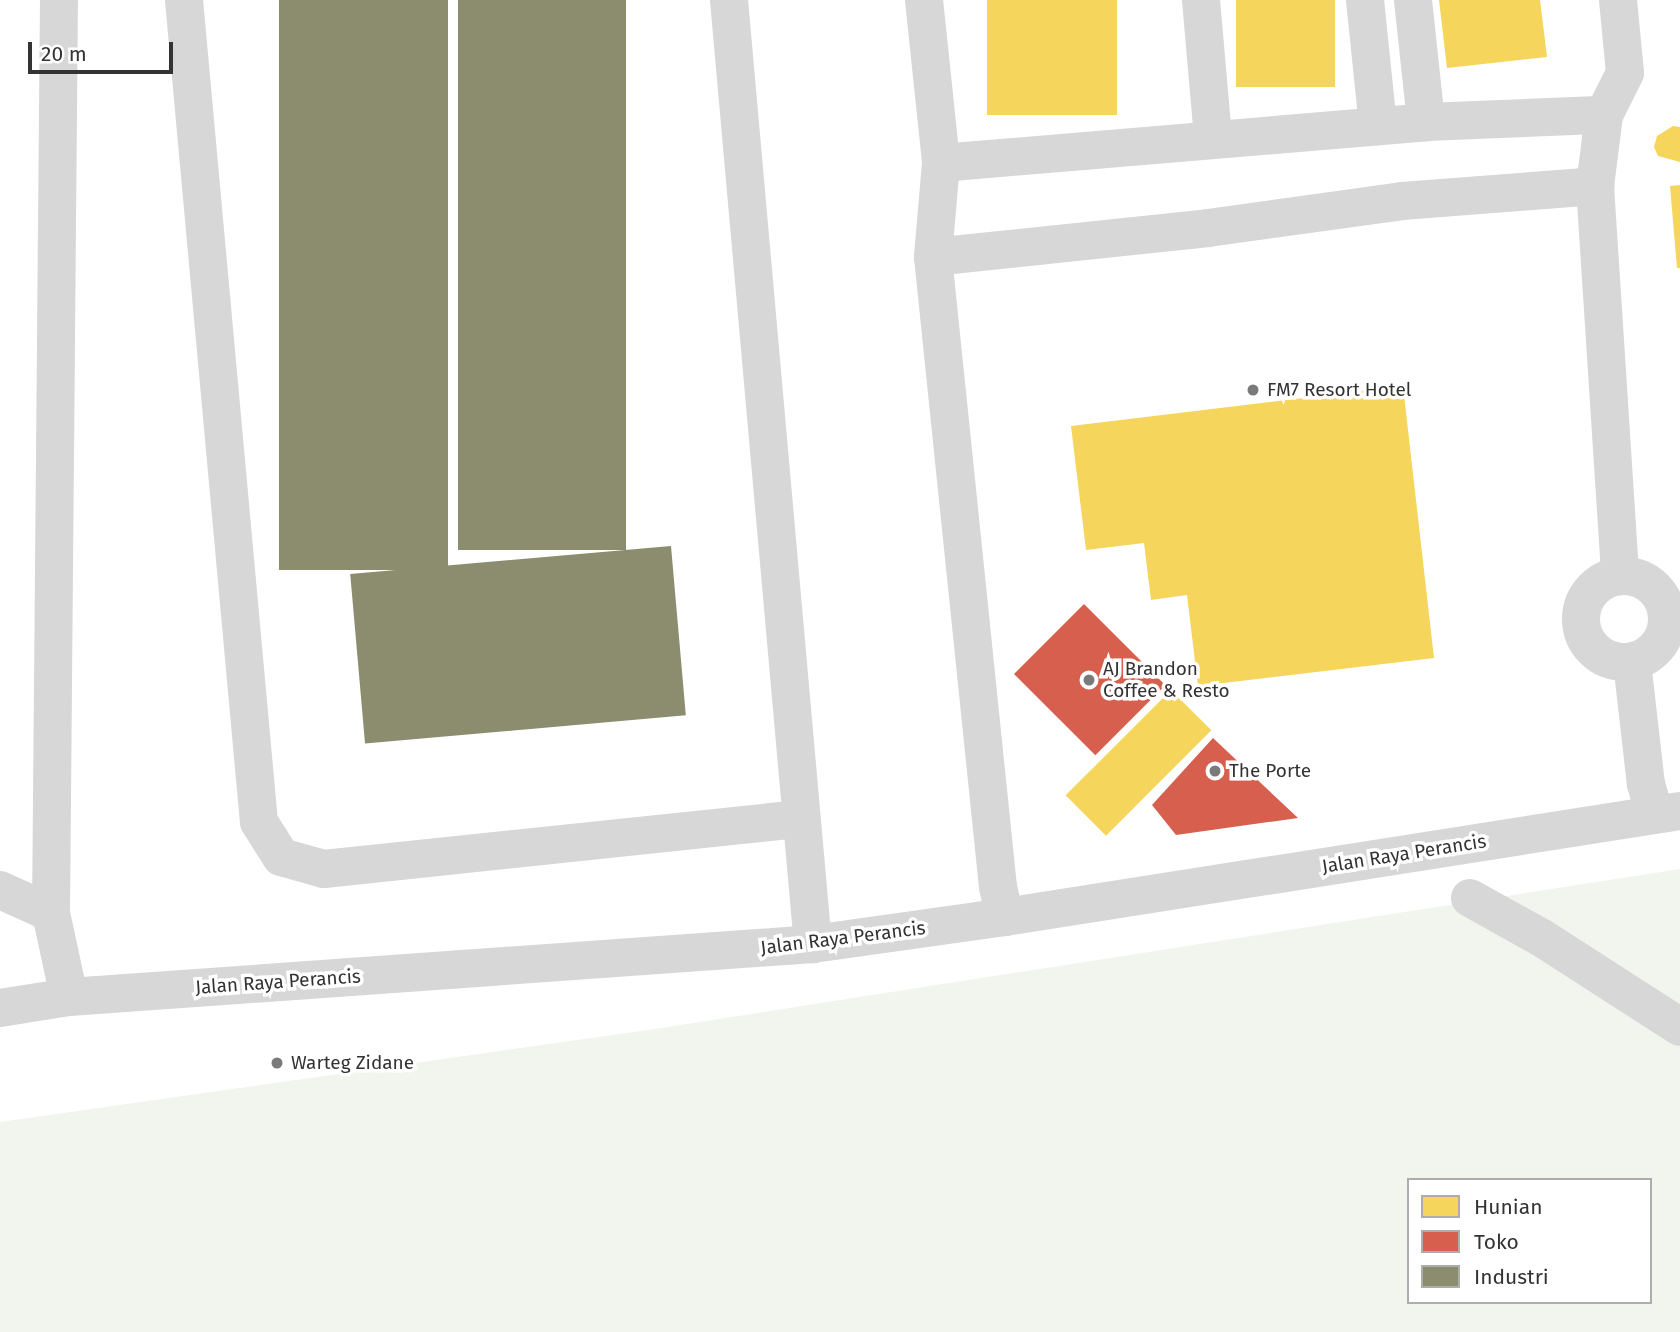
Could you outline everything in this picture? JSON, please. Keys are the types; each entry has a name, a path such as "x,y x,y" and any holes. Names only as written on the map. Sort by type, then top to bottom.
{"street":[{"path":"59,0 51,913 69,997"},
{"path":"184,0 259,822 281,857 324,869 800,819"},
{"path":"729,0 813,944"},
{"path":"924,0 941,163 933,257 998,887 1006,917"},
{"path":"1201,0 1213,138"},
{"path":"1365,0 1378,126"},
{"path":"1413,0 1426,122"},
{"path":"1618,0 1625,73 1605,115 1595,186 1619,576"},
{"path":"941,163 1426,122 1605,115"},
{"path":"933,257 1208,228 1402,201 1595,186"},
{"path":"1619,576 1645,581 1654,589 1673,624 1655,649 1632,662 1604,658 1585,639 1580,625 1585,598 1594,587 1619,576"},
{"path":"1632,662 1646,784 1667,813"},
{"name":"Jalan Raya Perancis","path":"0,1008 69,997 813,944 1006,917 1667,813"},
{"path":"0,890 51,913"},
{"path":"1470,898 1542,938 1680,1027"}],"shaded area":[{"path":"1680,869 1680,1332 0,1332 0,1122 655,1029"}],"building: Hunian":[{"path":"987,0 1117,0 1117,115 987,115"},
{"path":"1236,0 1335,0 1335,87 1236,87"},
{"path":"1439,0 1540,0 1547,57 1447,68"},
{"path":"1673,126 1680,127 1680,162 1658,156 1654,147 1657,136"},
{"path":"1680,185 1680,268 1677,268 1670,186"},
{"path":"1403,386 1434,658 1198,686 1187,595 1151,600 1144,543 1086,550 1071,426"},
{"path":"1171,690 1211,730 1106,836 1066,795"}],"building: Toko":[{"name":"AJ Brandon Coffee & Resto","path":"1084,604 1165,685 1095,755 1014,674"},
{"name":"The Porte","path":"1213,738 1298,818 1176,835 1152,805"}],"building: Industri":[{"path":"279,0 448,0 448,570 279,570"},
{"path":"458,0 626,0 626,550 458,550"},
{"path":"671,546 686,715 365,743 350,574"}],"place":[{"name":"FM7 Resort Hotel","path":"1253,390"},
{"name":"AJ Brandon Coffee & Resto","path":"1089,680"},
{"name":"The Porte","path":"1215,771"},
{"name":"Warteg Zidane","path":"277,1063"}]}
